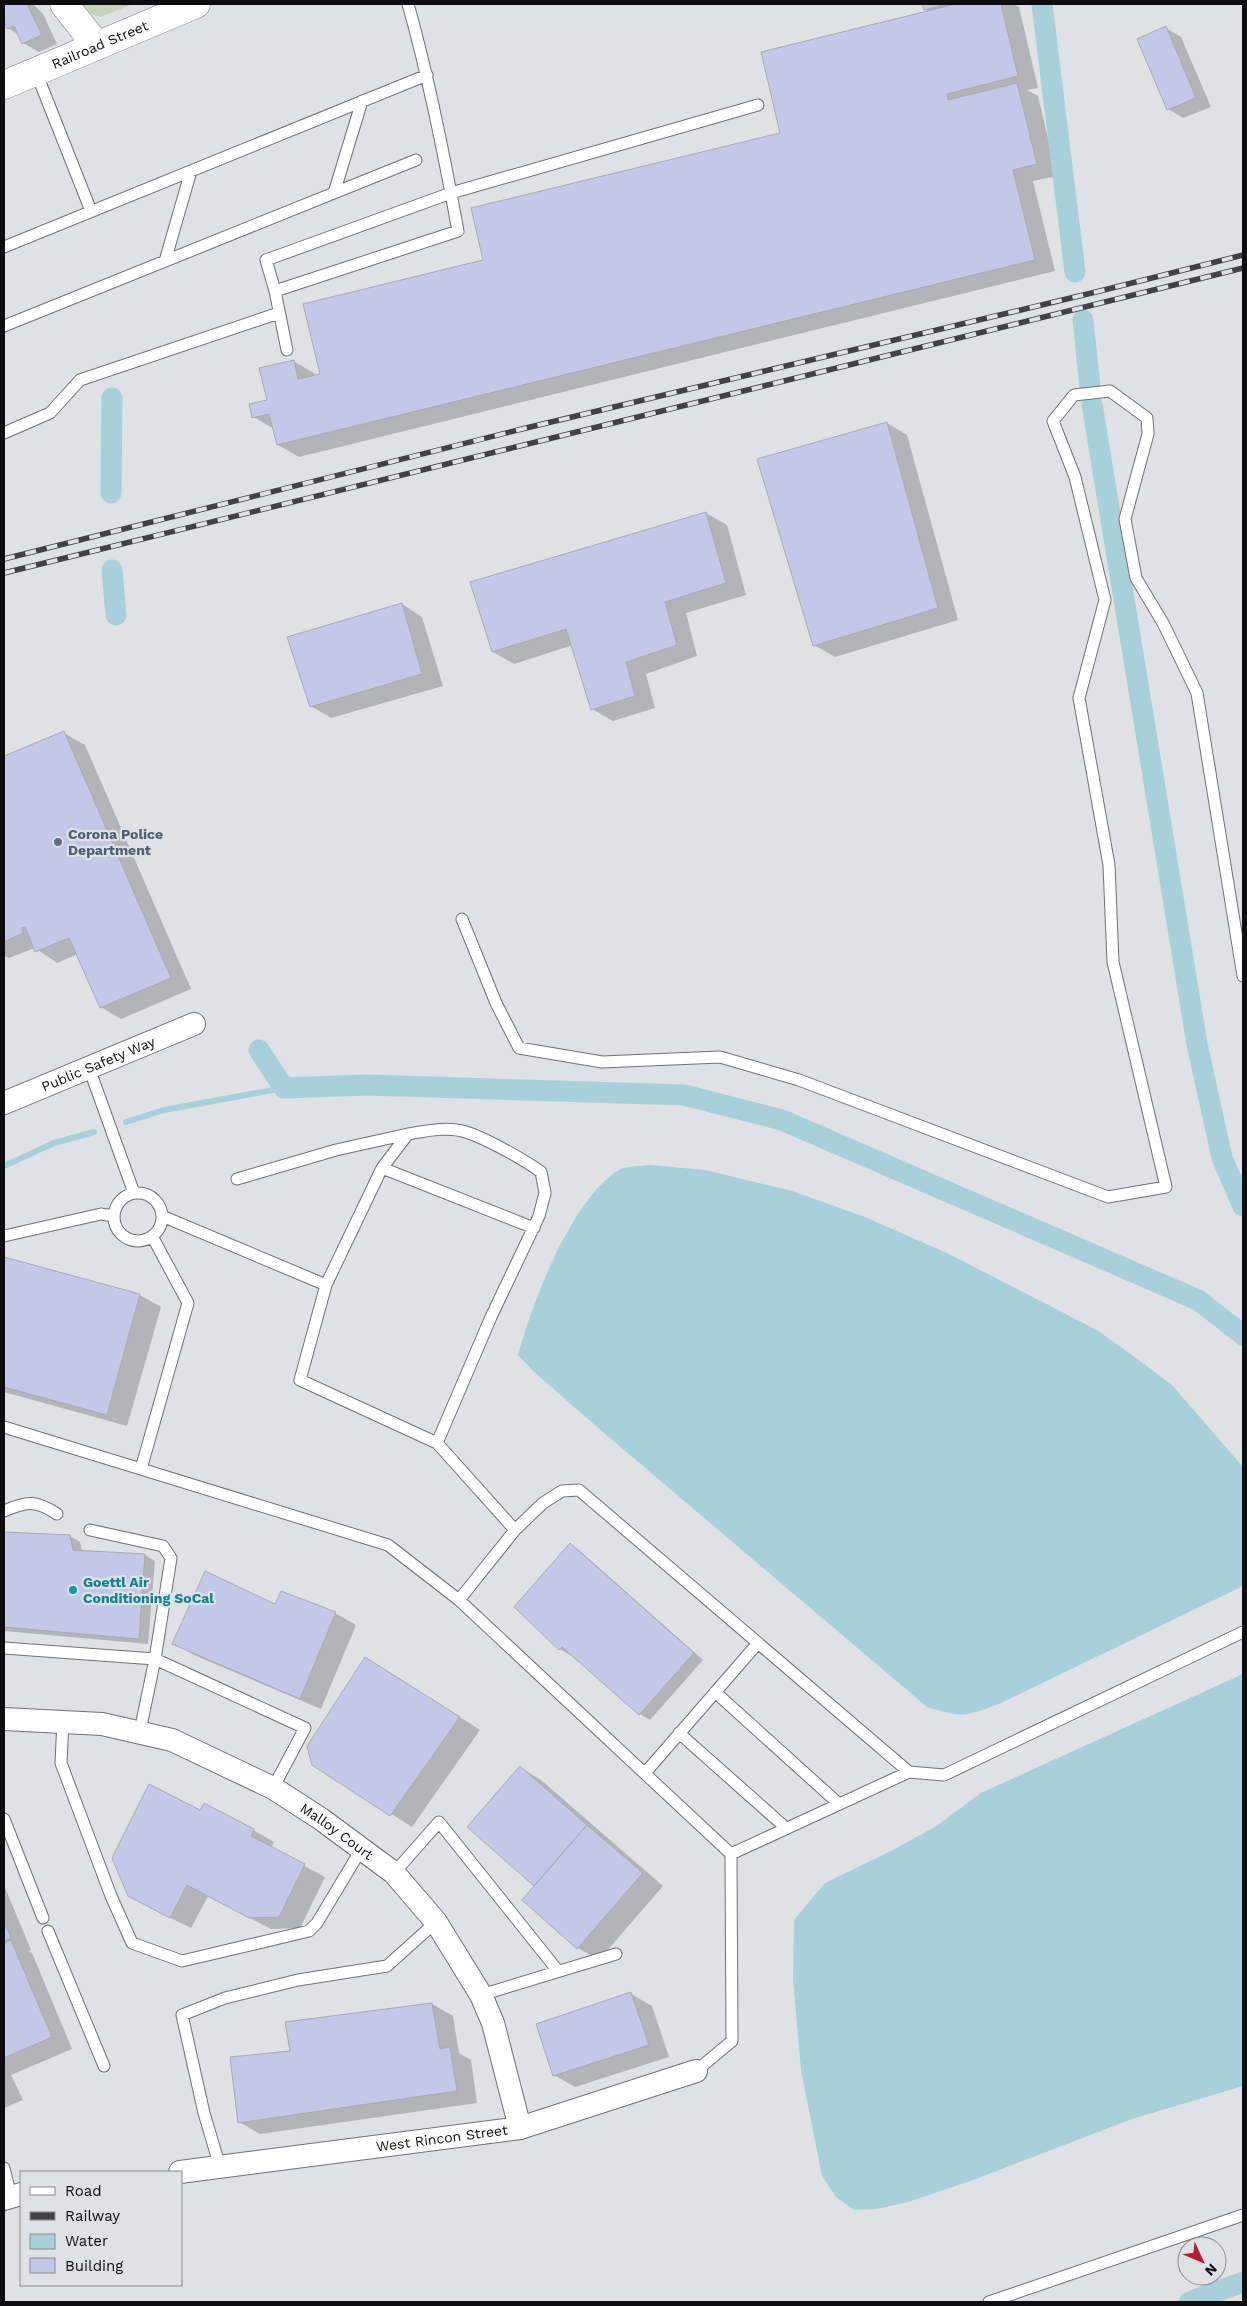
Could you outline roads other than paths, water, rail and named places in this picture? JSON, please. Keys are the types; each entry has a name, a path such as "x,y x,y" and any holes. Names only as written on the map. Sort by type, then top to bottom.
{"main road":[{"path":"64,4 97,46"},
{"name":"Railroad Street","path":"4,84 196,4"}],"street":[{"name":"Public Safety Way","path":"4,1103 194,1024"},
{"name":"Malloy Court","path":"4,1719 63,1720 102,1724 140,1731 172,1740 272,1788 362,1848 394,1873 436,1922 481,1995 493,2022 520,2128"},
{"name":"West Rincon Street","path":"182,2172 520,2128 696,2071"}],"lane":[{"path":"280,289 458,231 427,75 408,4"},
{"path":"36,72 91,211"},
{"path":"4,247 427,75"},
{"path":"334,193 362,101"},
{"path":"287,350 279,313 280,289 266,260 451,193 758,105"},
{"path":"4,326 416,160"},
{"path":"165,261 191,171"},
{"path":"4,432 50,413 80,380 279,313"},
{"path":"462,919 496,1003 519,1048 602,1062 720,1057 799,1080 1108,1197 1166,1187 1113,962 1109,865 1079,698 1106,600 1075,477 1053,422 1074,395 1110,391 1147,418 1148,434 1125,519 1136,578 1163,622 1197,694 1243,976"},
{"path":"89,1068 134,1193"},
{"path":"237,1179 336,1150 432,1129 465,1131 541,1172 545,1192 534,1228 491,1317 437,1443"},
{"path":"408,1134 382,1168 326,1285 300,1380 437,1443 515,1530"},
{"path":"382,1168 534,1228"},
{"path":"134,1193 150,1196 156,1201 162,1216 157,1231 145,1240 130,1239 118,1230 114,1216 120,1201 134,1193"},
{"path":"4,1236 101,1214 114,1216"},
{"path":"162,1216 326,1285"},
{"path":"141,1469 188,1302 152,1236"},
{"path":"4,1427 388,1546 459,1600 645,1773 731,1854 732,2041 696,2071"},
{"path":"459,1600 515,1530 543,1503 562,1491 579,1490 909,1772"},
{"path":"4,1510 23,1502 46,1506 58,1514"},
{"path":"90,1530 163,1546 171,1558 155,1659 140,1731"},
{"path":"731,1854 909,1772 944,1774 1243,1632"},
{"path":"645,1773 758,1643"},
{"path":"4,1648 155,1659 305,1728 272,1788"},
{"path":"715,1692 839,1804"},
{"path":"63,1720 62,1763 111,1896 132,1943 182,1961 308,1931 322,1916 362,1848"},
{"path":"679,1733 786,1828"},
{"path":"4,1819 43,1918"},
{"path":"394,1873 439,1822 558,1971"},
{"path":"220,2167 204,2113 182,2015 225,1998 298,1980 387,1966 436,1922"},
{"path":"48,1931 104,2066"},
{"path":"481,1995 616,1954"},
{"path":"4,2168 12,2197"},
{"path":"989,2302 1243,2215"}],"water":[{"path":"650,1165 705,1170 792,1191 865,1217 949,1254 1097,1330 1172,1385 1243,1467 1243,1586 989,1708 971,1713 957,1714 927,1707 604,1433 533,1371 518,1355 544,1281 569,1229 584,1206 600,1186 620,1169"},
{"path":"1243,1674 1243,2086 1132,2119 976,2179 908,2202 877,2209 854,2210 836,2197 822,2176 801,2070 793,1980 794,1920 825,1883 935,1827 981,1793"}],"waterway":[{"path":"1042,4 1075,272"},
{"path":"1083,320 1090,387"},
{"path":"111,493 112,398"},
{"path":"1092,404 1197,1044 1222,1158 1243,1206"},
{"path":"112,570 116,615"},
{"path":"259,1050 284,1088 367,1085 684,1095 782,1120 1198,1300 1243,1335"},
{"path":"126,1122 164,1110 284,1088"},
{"path":"4,1166 54,1143 94,1132"},
{"path":"1189,2302 1243,2282"}],"railway":[{"path":"4,559 526,428 1243,255"},
{"path":"4,573 1243,268"}],"place":[{"name":"Corona Police Department","path":"58,842"},
{"name":"Goettl Air Conditioning SoCal","path":"73,1590"}]}
